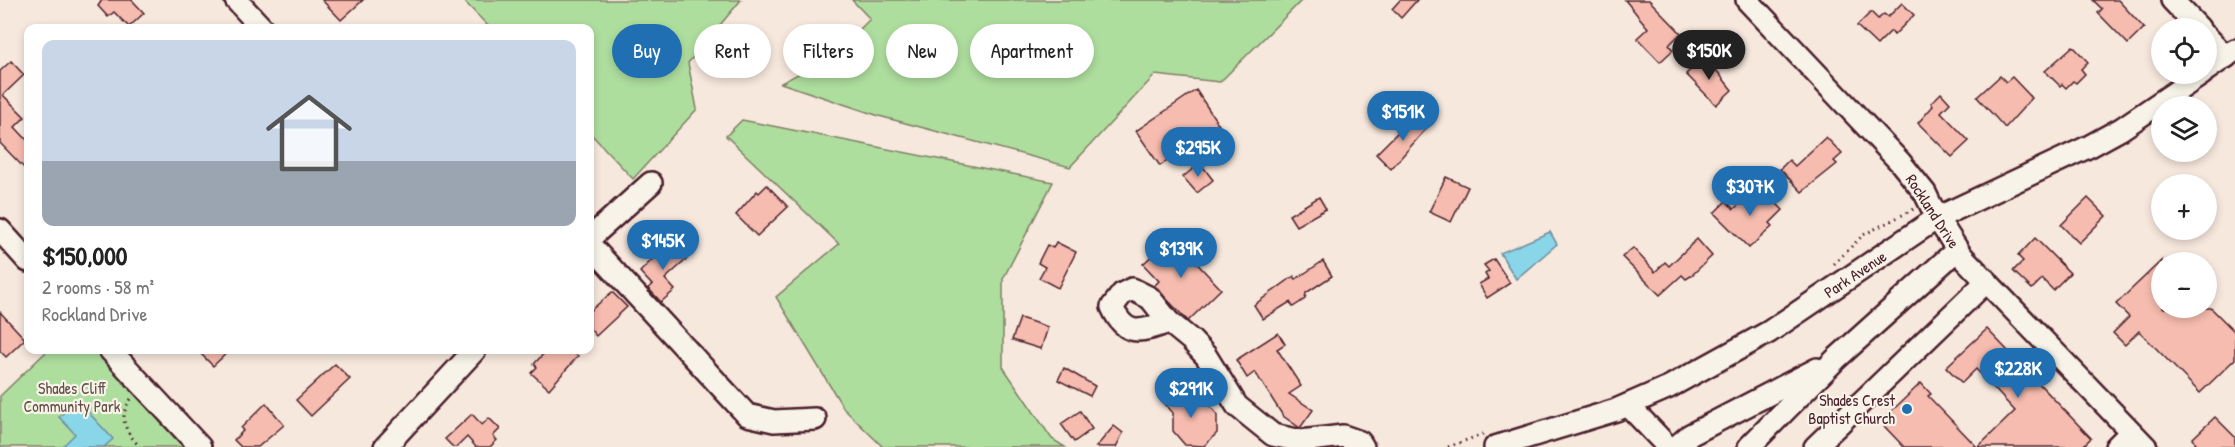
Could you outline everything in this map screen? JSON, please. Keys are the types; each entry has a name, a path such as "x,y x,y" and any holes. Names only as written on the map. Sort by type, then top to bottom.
{"street":[{"path":"236,0 258,24"},
{"name":"Rockland Drive","path":"1747,0 1900,162 1957,250 2139,439"},
{"path":"2172,0 2189,18"},
{"path":"2217,44 2230,53 2217,62"},
{"name":"Park Avenue","path":"1494,439 1628,405 1669,387 1769,332 1933,210 2090,146 2147,112 2188,84"},
{"path":"594,234 651,183"},
{"path":"0,230 24,257"},
{"path":"594,250 747,415 774,421 815,419"},
{"path":"1749,447 1836,360 1957,250"},
{"path":"1815,447 1987,281"},
{"path":"1169,322 1206,356 1237,406 1273,435 1301,441 1343,436 1360,442 1363,447"},
{"path":"114,354 200,447"},
{"path":"385,447 471,354"},
{"path":"1676,447 1690,435 1836,360"},
{"path":"1628,405 1668,447"},
{"path":"2116,447 2139,439"}],"path":[{"path":"1833,266 1863,235 1933,210"},
{"path":"140,447 127,432 123,411 143,386"},
{"path":"1448,447 1494,439"}],"green space":[{"path":"463,0 741,0 721,24 694,24 694,56 688,63 697,109 633,179 594,137 594,24 486,24"},
{"path":"852,0 1302,0 1220,82 1155,75 1070,167 879,116 781,83 790,78 874,78 874,24 865,24 870,19"},
{"path":"742,120 1053,182 1003,279 1003,367 1052,439 1065,447 883,447 844,409 776,297 839,244 726,136"},
{"name":"Shades Cliff Community Park","path":"44,354 104,354 191,447 0,447 0,396"}],"water":[{"path":"1550,232 1557,244 1516,279 1500,253"},
{"path":"77,400 113,439 104,447 62,447 75,434 59,417"}],"building":[{"path":"102,0 132,0 144,13 132,24 126,24 114,12 108,17 98,6"},
{"path":"322,0 363,0 341,20"},
{"path":"1400,0 1417,0 1401,18 1392,9"},
{"path":"1625,0 1649,0 1681,33 1669,45 1673,50 1660,62 1637,38 1648,28"},
{"path":"2093,0 2118,0 2144,28 2128,44 2098,13 2102,9"},
{"path":"1902,3 1914,15 1894,35 1891,31 1877,45 1857,26 1871,12 1878,19 1884,14 1888,17"},
{"path":"2073,46 2088,62 2081,69 2085,74 2076,83 2073,81 2066,88 2062,84 2060,86 2045,71"},
{"path":"1705,56 1732,90 1716,105 1686,74"},
{"path":"11,61 24,75 3,95 24,116 15,127 24,137 24,168 0,143 0,71"},
{"path":"2000,76 2006,82 2012,77 2032,98 2005,128 1977,97"},
{"path":"1196,90 1219,125 1160,166 1136,131"},
{"path":"1941,93 1950,103 1941,112 1969,141 1952,157 1918,123 1933,106 1931,103"},
{"path":"1423,113 1432,122 1391,169 1376,154 1401,129 1404,132"},
{"path":"1826,137 1842,154 1834,161 1837,164 1802,192 1780,169 1789,160 1795,166"},
{"path":"1200,163 1213,180 1197,193 1183,177"},
{"path":"1446,177 1468,187 1451,222 1429,212"},
{"path":"767,185 788,207 757,236 736,215 757,191 759,193"},
{"path":"1764,191 1783,210 1770,223 1773,226 1749,248 1714,213 1726,201 1734,209 1751,193 1757,199"},
{"path":"1319,197 1326,209 1296,226 1289,215"},
{"path":"2088,198 2106,216 2079,243 2061,225"},
{"path":"1172,237 1221,289 1188,321 1154,286 1159,281 1143,264"},
{"path":"2035,238 2070,273 2053,290 2042,279 2032,289 2013,271 2023,261 2018,256"},
{"path":"1697,239 1712,256 1691,276 1686,279 1682,275 1660,295 1622,257 1633,248 1655,272 1665,262 1669,266"},
{"path":"670,241 687,259 665,279 675,290 661,302 648,288 652,285 640,272"},
{"path":"1056,242 1076,252 1058,288 1039,278 1045,267 1038,263 1047,245 1053,248"},
{"path":"1494,259 1510,283 1487,298 1479,284 1488,279 1485,274 1489,271 1484,265"},
{"path":"1323,261 1332,276 1306,293 1305,299 1293,307 1290,302 1263,319 1254,305 1294,276 1296,279"},
{"path":"2151,271 2151,318 2217,318 2217,314 2235,332 2235,359 2200,393 2139,331 2125,345 2113,333 2129,317 2116,304"},
{"path":"612,292 627,307 596,336 594,334 594,308"},
{"path":"0,312 24,340 6,357 0,351"},
{"path":"1020,318 1048,327 1041,349 1012,340"},
{"path":"1987,329 2091,438 2082,447 1978,447 2015,411 1976,369 1962,383 1946,367"},
{"path":"1278,333 1285,344 1277,349 1301,386 1289,394 1313,410 1300,428 1283,416 1255,372 1247,378 1236,360"},
{"path":"201,354 226,354 213,366"},
{"path":"543,354 575,354 578,356 549,389 531,373 537,367 534,364"},
{"path":"335,364 350,379 311,416 296,400"},
{"path":"1064,368 1095,386 1090,396 1058,380"},
{"path":"1921,383 1931,394 1928,396 1977,447 1904,447 1885,427 1881,421"},
{"path":"1174,386 1186,400 1205,400 1217,414 1217,433 1204,446 1185,445 1173,431 1173,413 1160,398"},
{"path":"266,403 284,425 258,447 241,447 234,440 243,431 241,428"},
{"path":"1080,411 1092,429 1074,442 1061,424"},
{"path":"472,414 482,425 489,418 500,429 493,436 497,440 490,447 476,447 467,437 457,447 453,447 445,439"},
{"path":"2215,417 2235,437 2235,447 2200,447 2192,439"},
{"path":"1114,426 1123,433 1116,447 1096,447"}],"place":[{"name":"Shades Crest Baptist Church","path":"1907,409"}]}
